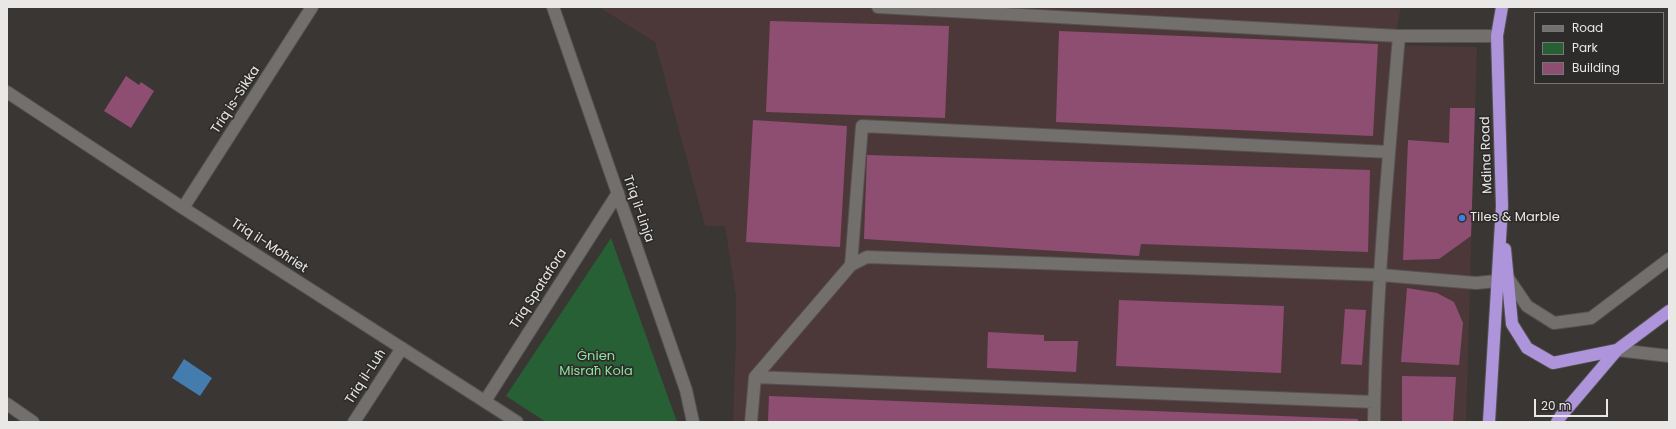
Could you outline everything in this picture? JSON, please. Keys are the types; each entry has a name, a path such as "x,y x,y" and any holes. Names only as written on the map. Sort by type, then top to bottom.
{"highway":[{"name":"Mdina Road","path":"1489,422 1502,279 1502,206 1497,36 1502,7"},
{"path":"1502,279 1512,324 1527,348 1553,363 1617,350"},
{"path":"1559,419 1617,350 1669,311"}],"street":[{"name":"Triq is-Sikka","path":"183,208 312,7"},
{"name":"Triq il-Linja","path":"553,7 686,390 693,422"},
{"path":"878,7 1399,36 1497,36"},
{"path":"1374,422 1381,275 1389,152 1399,36"},
{"name":"Triq il-Moħriet","path":"7,92 183,208 517,422"},
{"path":"851,265 862,126 1389,152"},
{"name":"Triq Spatafora","path":"485,401 618,193"},
{"path":"751,422 755,377 851,265 867,257 1381,275 1476,283 1502,279 1527,306 1554,323 1591,318 1669,259"},
{"name":"Triq il-Luħ","path":"354,422 402,348"},
{"path":"1617,350 1669,356"},
{"path":"755,377 1374,402"},
{"path":"7,404 33,422"}],"shaded area":[{"path":"599,7 1401,7 1393,45 1477,47 1466,422 733,422 736,296 725,226 705,226 655,42"}],"green space":[{"name":"Ġnien Misraħ Kola","path":"611,238 677,422 546,422 506,396"}],"water":[{"path":"184,359 212,378 200,396 172,378"}],"building":[{"path":"770,21 949,26 945,118 766,112"},
{"path":"1059,31 1378,44 1373,136 1056,122"},
{"path":"126,76 139,85 141,82 154,91 131,128 104,111"},
{"path":"1450,108 1475,108 1471,236 1439,259 1403,260 1408,140 1449,143"},
{"path":"753,120 847,126 840,247 746,242"},
{"path":"867,155 1370,170 1368,252 1141,244 1139,256 864,239"},
{"path":"1407,288 1437,293 1454,302 1463,323 1459,365 1401,362"},
{"path":"1119,300 1284,306 1281,373 1116,366"},
{"path":"1345,309 1366,310 1362,365 1341,364"},
{"path":"988,332 1044,335 1044,341 1078,341 1076,372 987,368"},
{"path":"1402,376 1456,377 1453,422 1402,422"},
{"path":"769,396 1358,419 1358,422 768,422"}],"place":[{"name":"Tiles & Marble","path":"1462,218"}]}
